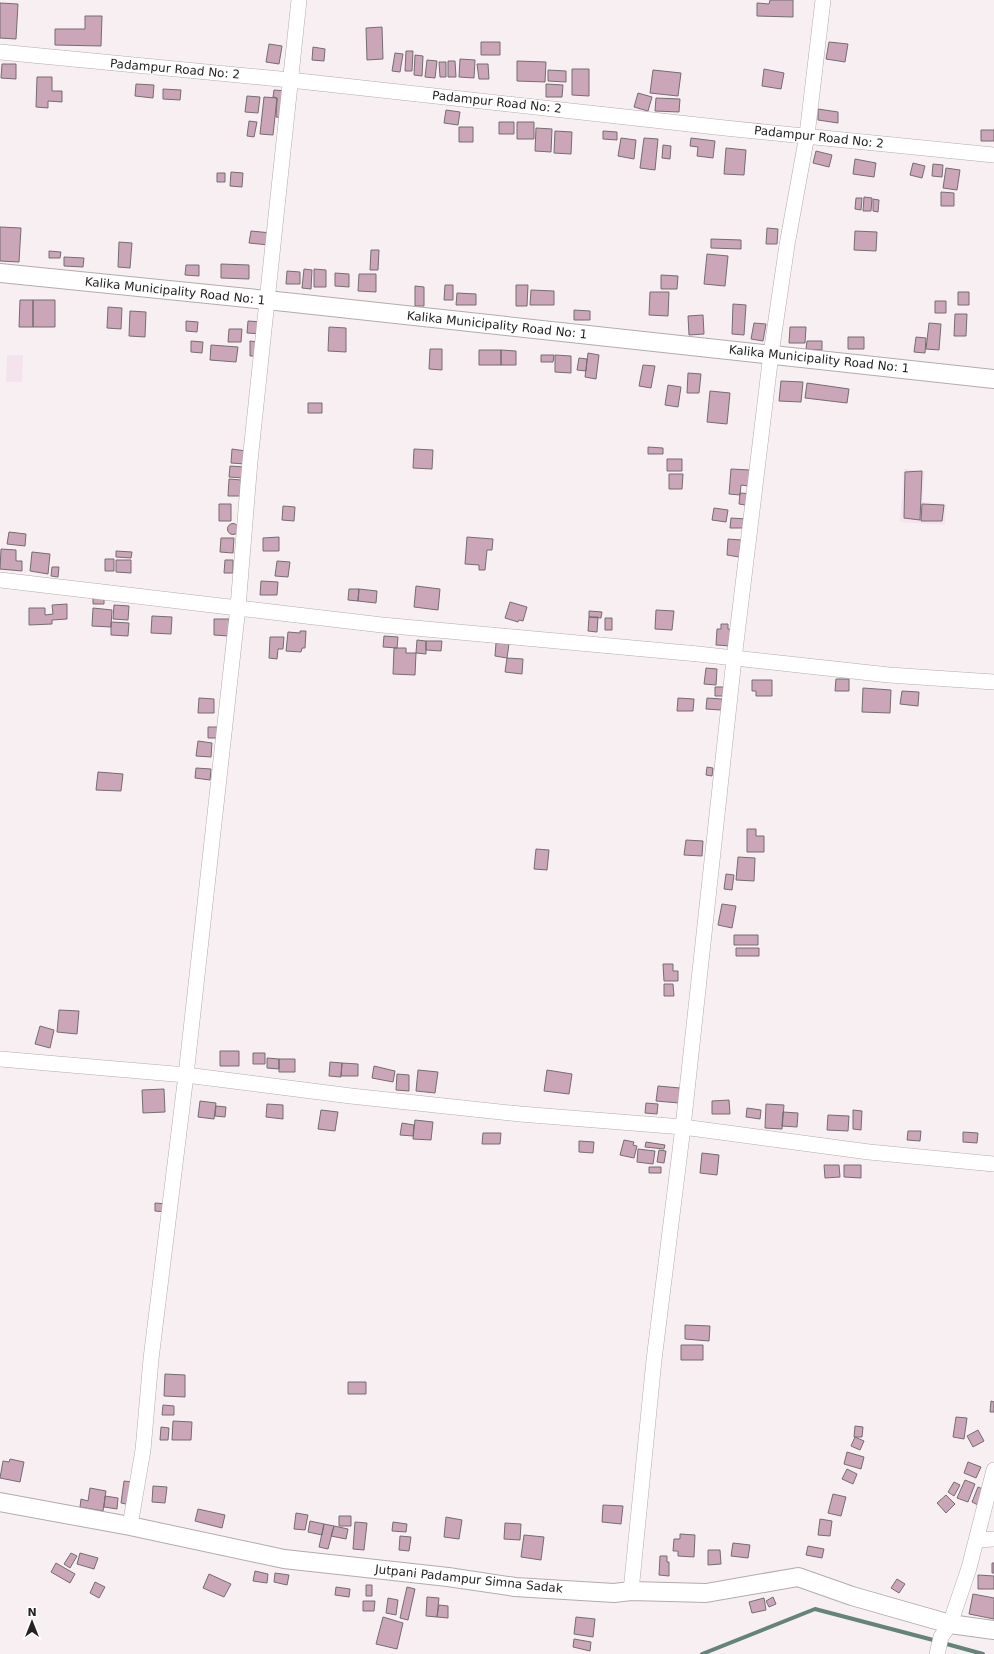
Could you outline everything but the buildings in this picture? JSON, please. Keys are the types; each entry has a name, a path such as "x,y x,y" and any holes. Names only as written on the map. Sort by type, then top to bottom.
{"street":[{"path":"130,1526 143,1450 152,1352 186,1075 238,607 250,461 299,0"},
{"path":"631,1591 654,1360 683,1127 734,659 771,354 787,245 807,135 823,0"},
{"name":"Padampur Road No: 2","path":"0,52 290,80 725,128 807,135 994,155"},
{"name":"Kalika Municipality Road No: 1","path":"0,273 267,300 994,379"},
{"path":"0,580 382,625 698,654 889,675 994,682"},
{"path":"0,1059 186,1075 352,1096 520,1114 683,1127 869,1152 994,1164"},
{"path":"937,1654 941,1637 950,1624 977,1540 994,1470"},
{"name":"Jutpani Padampur Simna Sadak","path":"0,1502 130,1526 284,1559 448,1577 514,1587 614,1593 631,1591 706,1593 798,1577 852,1596 950,1624 994,1630"},
{"path":"977,1540 994,1539"}],"shaded area":[{"path":"7,355 23,355 22,382 6,382"},
{"path":"904,469 925,471 922,502 946,504 945,525 900,522"}],"waterway":[{"path":"702,1654 815,1609 937,1641"},
{"path":"943,1643 983,1654"}]}
